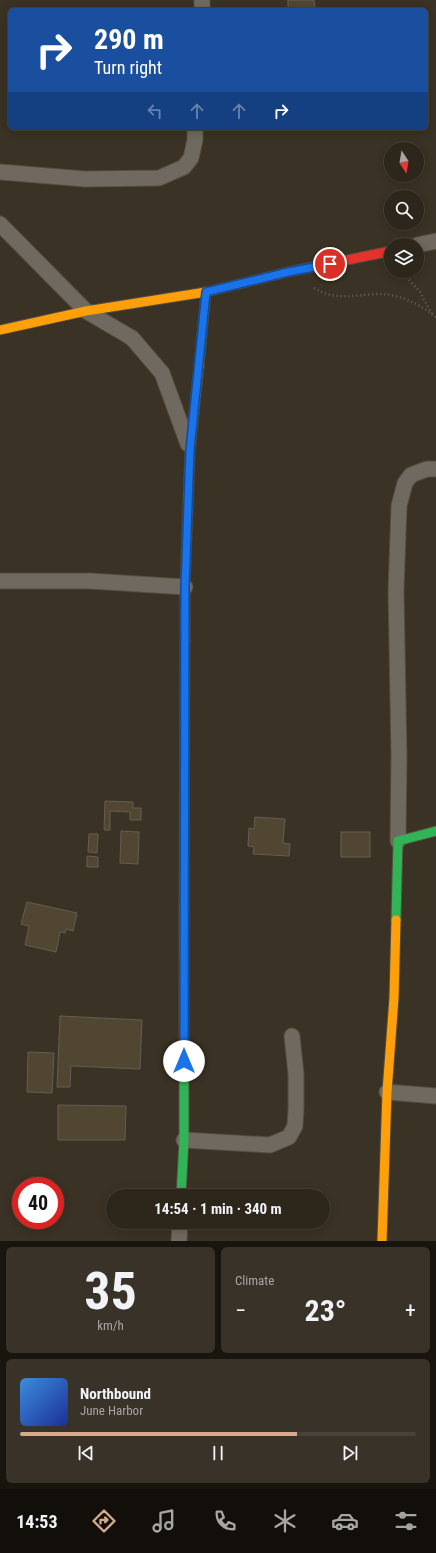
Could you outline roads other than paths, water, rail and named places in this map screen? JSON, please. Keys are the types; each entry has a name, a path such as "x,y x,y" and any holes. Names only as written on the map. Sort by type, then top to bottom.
{"street":[{"path":"0,172 85,179 159,178 184,167 191,158 196,130"},
{"path":"0,224 86,311 132,338 162,372 190,450"},
{"path":"424,244 436,241"},
{"path":"0,330 86,311 206,292 288,272 384,252"},
{"path":"181,1189 184,1140 185,587 190,450 206,292"},
{"path":"382,1241 387,1092 394,998 398,841 399,756 396,591 399,506 404,483 411,475 427,469 436,470"},
{"path":"0,581 91,581 185,587"},
{"path":"398,841 436,830"},
{"path":"184,1140 270,1145 289,1137 295,1126 296,1108 296,1074 292,1036"},
{"path":"387,1092 436,1096"},
{"path":"179,1241 180,1229"}]}
